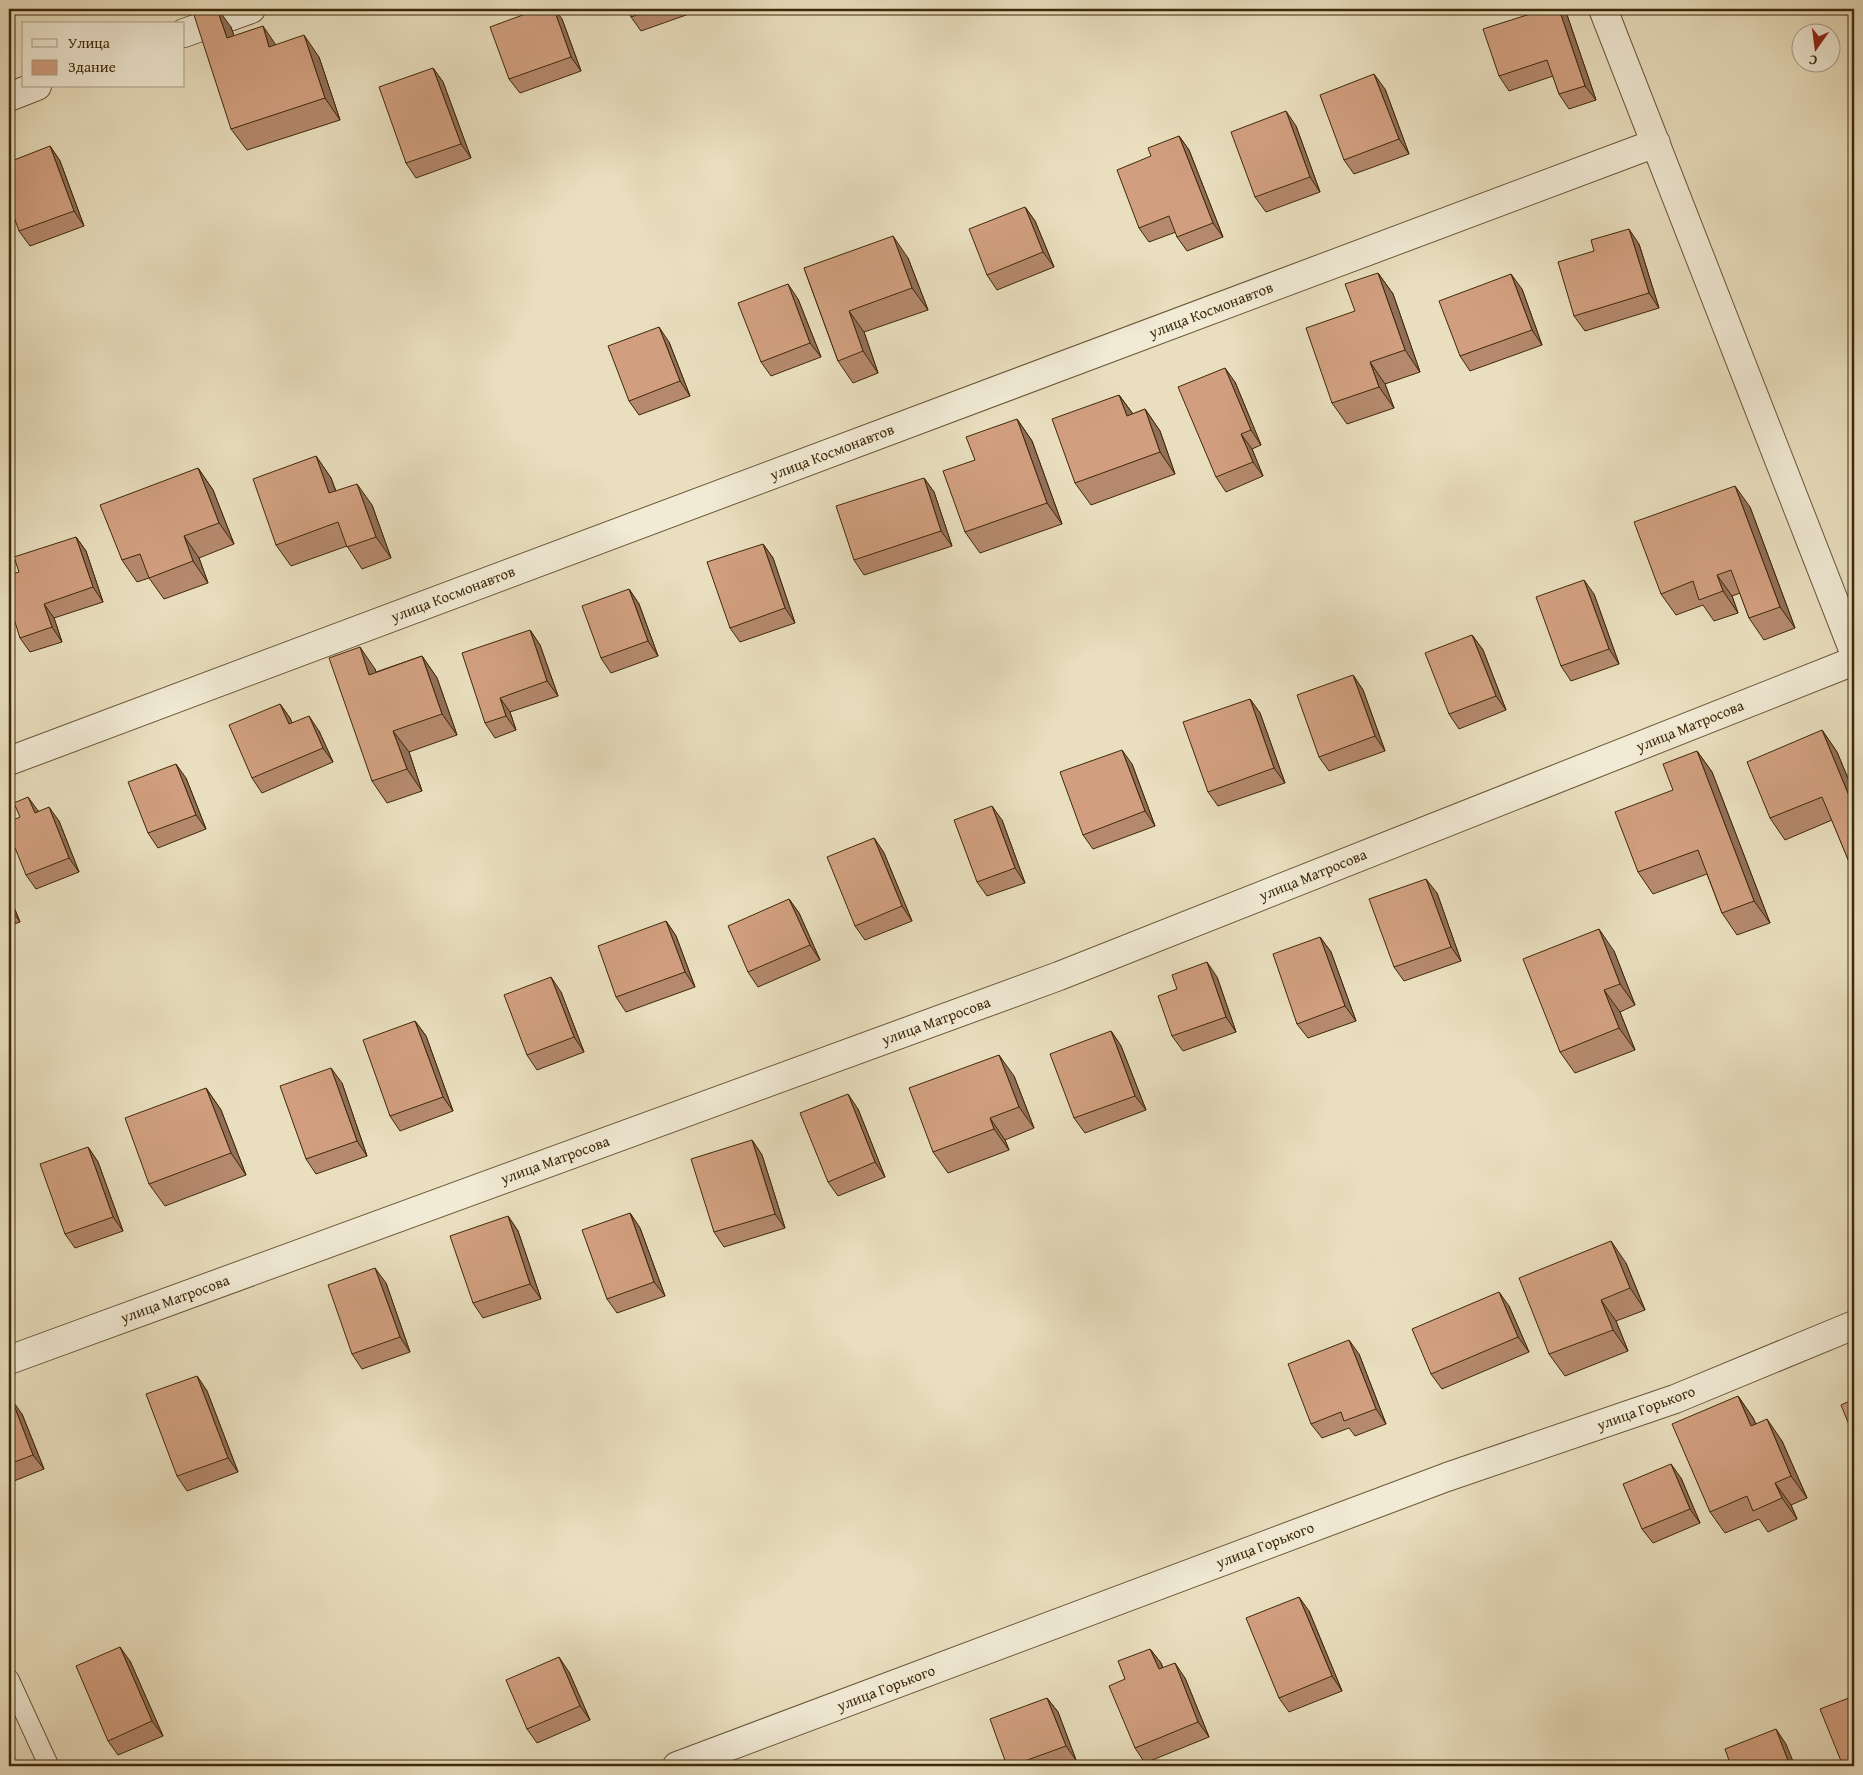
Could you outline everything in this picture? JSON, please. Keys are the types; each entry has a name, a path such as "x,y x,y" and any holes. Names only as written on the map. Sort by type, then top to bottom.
{"street":[{"path":"185,33 251,9"},
{"path":"1603,9 1854,652"},
{"path":"9,97 32,88"},
{"name":"улица Космонавтов","path":"9,761 1656,143"},
{"name":"улица Матросова","path":"9,1360 1059,976 1854,661"},
{"name":"улица Горького","path":"677,1766 1447,1477 1675,1399 1854,1325"}],"lane":[{"path":"9,1679 49,1766"}],"building":[{"path":"204,9 217,9 227,38 263,26 269,47 304,35 325,98 231,129 193,12"},
{"path":"539,9 554,9 571,57 509,79 490,27"},
{"path":"628,9 653,9 631,17"},
{"path":"1529,9 1559,9 1585,86 1559,94 1547,60 1499,76 1483,29 1530,14"},
{"path":"433,68 461,144 406,163 379,87"},
{"path":"1374,74 1399,139 1344,160 1320,95"},
{"path":"1286,111 1310,177 1255,197 1231,132"},
{"path":"1179,136 1213,223 1177,237 1169,216 1139,228 1117,170 1151,156 1148,148"},
{"path":"50,146 74,211 19,231 9,203 9,162"},
{"path":"1025,207 1043,252 987,275 969,229"},
{"path":"1629,229 1649,293 1574,316 1558,262 1594,251 1591,240"},
{"path":"893,236 912,288 849,311 863,351 838,361 804,268"},
{"path":"1378,273 1405,350 1370,362 1379,387 1332,403 1306,328 1355,311 1345,284"},
{"path":"1511,274 1532,330 1460,356 1439,301"},
{"path":"788,284 810,343 761,362 738,303"},
{"path":"659,327 680,381 629,401 608,346"},
{"path":"1225,368 1251,430 1241,434 1253,462 1216,477 1178,387"},
{"path":"1119,395 1127,416 1145,409 1160,452 1075,483 1052,419"},
{"path":"1017,419 1047,503 965,532 943,471 975,460 966,437"},
{"path":"316,456 329,493 357,484 376,537 347,547 338,522 276,545 253,479"},
{"path":"198,468 219,523 184,536 193,561 149,578 140,554 122,560 100,505"},
{"path":"924,478 941,531 854,560 836,506"},
{"path":"1735,486 1780,607 1749,618 1731,570 1717,575 1723,591 1699,600 1693,581 1661,594 1634,522"},
{"path":"76,537 93,587 44,604 52,627 20,638 9,603 9,575 19,572 14,557"},
{"path":"763,544 785,608 730,628 707,562"},
{"path":"1584,580 1609,649 1561,666 1536,597"},
{"path":"629,589 648,641 601,658 582,606"},
{"path":"530,630 547,681 500,698 506,716 485,723 462,653"},
{"path":"1472,635 1496,696 1449,714 1425,653"},
{"path":"360,647 369,675 422,656 442,714 393,731 407,769 372,781 329,658"},
{"path":"1353,675 1375,736 1319,757 1297,695"},
{"path":"1250,699 1274,768 1208,792 1183,722"},
{"path":"280,704 289,724 309,716 323,748 252,778 229,725"},
{"path":"1822,730 1854,808 1854,868 1852,869 1822,797 1770,818 1747,762"},
{"path":"1122,750 1145,811 1083,835 1060,772"},
{"path":"1697,751 1754,901 1722,913 1698,850 1638,872 1615,812 1673,790 1663,764"},
{"path":"176,764 196,815 148,833 128,782"},
{"path":"28,797 35,813 49,807 69,858 26,875 9,833 9,822 20,817 14,803"},
{"path":"992,806 1015,868 977,882 954,820"},
{"path":"874,838 902,906 855,926 827,857"},
{"path":"1426,879 1451,947 1394,967 1369,899"},
{"path":"789,899 810,945 748,972 728,926"},
{"path":"666,921 685,972 616,997 598,946"},
{"path":"1599,929 1620,984 1604,990 1619,1028 1560,1052 1523,959"},
{"path":"1320,937 1345,1006 1297,1024 1273,954"},
{"path":"1207,962 1226,1017 1172,1036 1158,996 1177,989 1172,975"},
{"path":"551,977 574,1037 527,1055 504,995"},
{"path":"415,1021 443,1097 390,1116 363,1040"},
{"path":"1111,1031 1135,1096 1074,1118 1050,1054"},
{"path":"999,1055 1019,1107 990,1118 994,1129 933,1152 909,1088"},
{"path":"331,1068 357,1141 306,1159 280,1086"},
{"path":"206,1088 231,1153 149,1184 125,1118"},
{"path":"848,1094 875,1162 828,1182 800,1113"},
{"path":"752,1140 775,1214 714,1232 691,1159"},
{"path":"88,1147 113,1217 65,1234 40,1164"},
{"path":"630,1213 654,1282 607,1299 582,1230"},
{"path":"508,1216 530,1284 473,1303 450,1236"},
{"path":"1611,1241 1630,1288 1601,1300 1613,1330 1549,1354 1519,1278"},
{"path":"375,1268 400,1337 352,1354 328,1285"},
{"path":"1499,1292 1518,1337 1431,1374 1412,1329"},
{"path":"1349,1340 1376,1409 1344,1421 1341,1412 1311,1424 1288,1364"},
{"path":"197,1376 228,1458 177,1476 146,1394"},
{"path":"1854,1381 1854,1396 1849,1383"},
{"path":"1738,1396 1751,1426 1767,1419 1791,1476 1775,1483 1782,1498 1753,1511 1747,1496 1710,1512 1672,1424"},
{"path":"1854,1399 1854,1437 1841,1405"},
{"path":"12,1400 33,1455 9,1464 9,1401"},
{"path":"1671,1464 1690,1509 1642,1529 1623,1484"},
{"path":"1299,1597 1332,1676 1279,1698 1246,1618"},
{"path":"120,1647 152,1721 108,1741 76,1666"},
{"path":"1150,1649 1159,1669 1175,1663 1198,1722 1135,1748 1109,1686 1125,1679 1118,1661"},
{"path":"559,1657 580,1706 527,1729 506,1680"},
{"path":"1854,1696 1854,1765 1843,1766 1820,1709"},
{"path":"1047,1698 1066,1746 1007,1766 990,1719"},
{"path":"1776,1729 1790,1766 1731,1766 1725,1749"}]}
